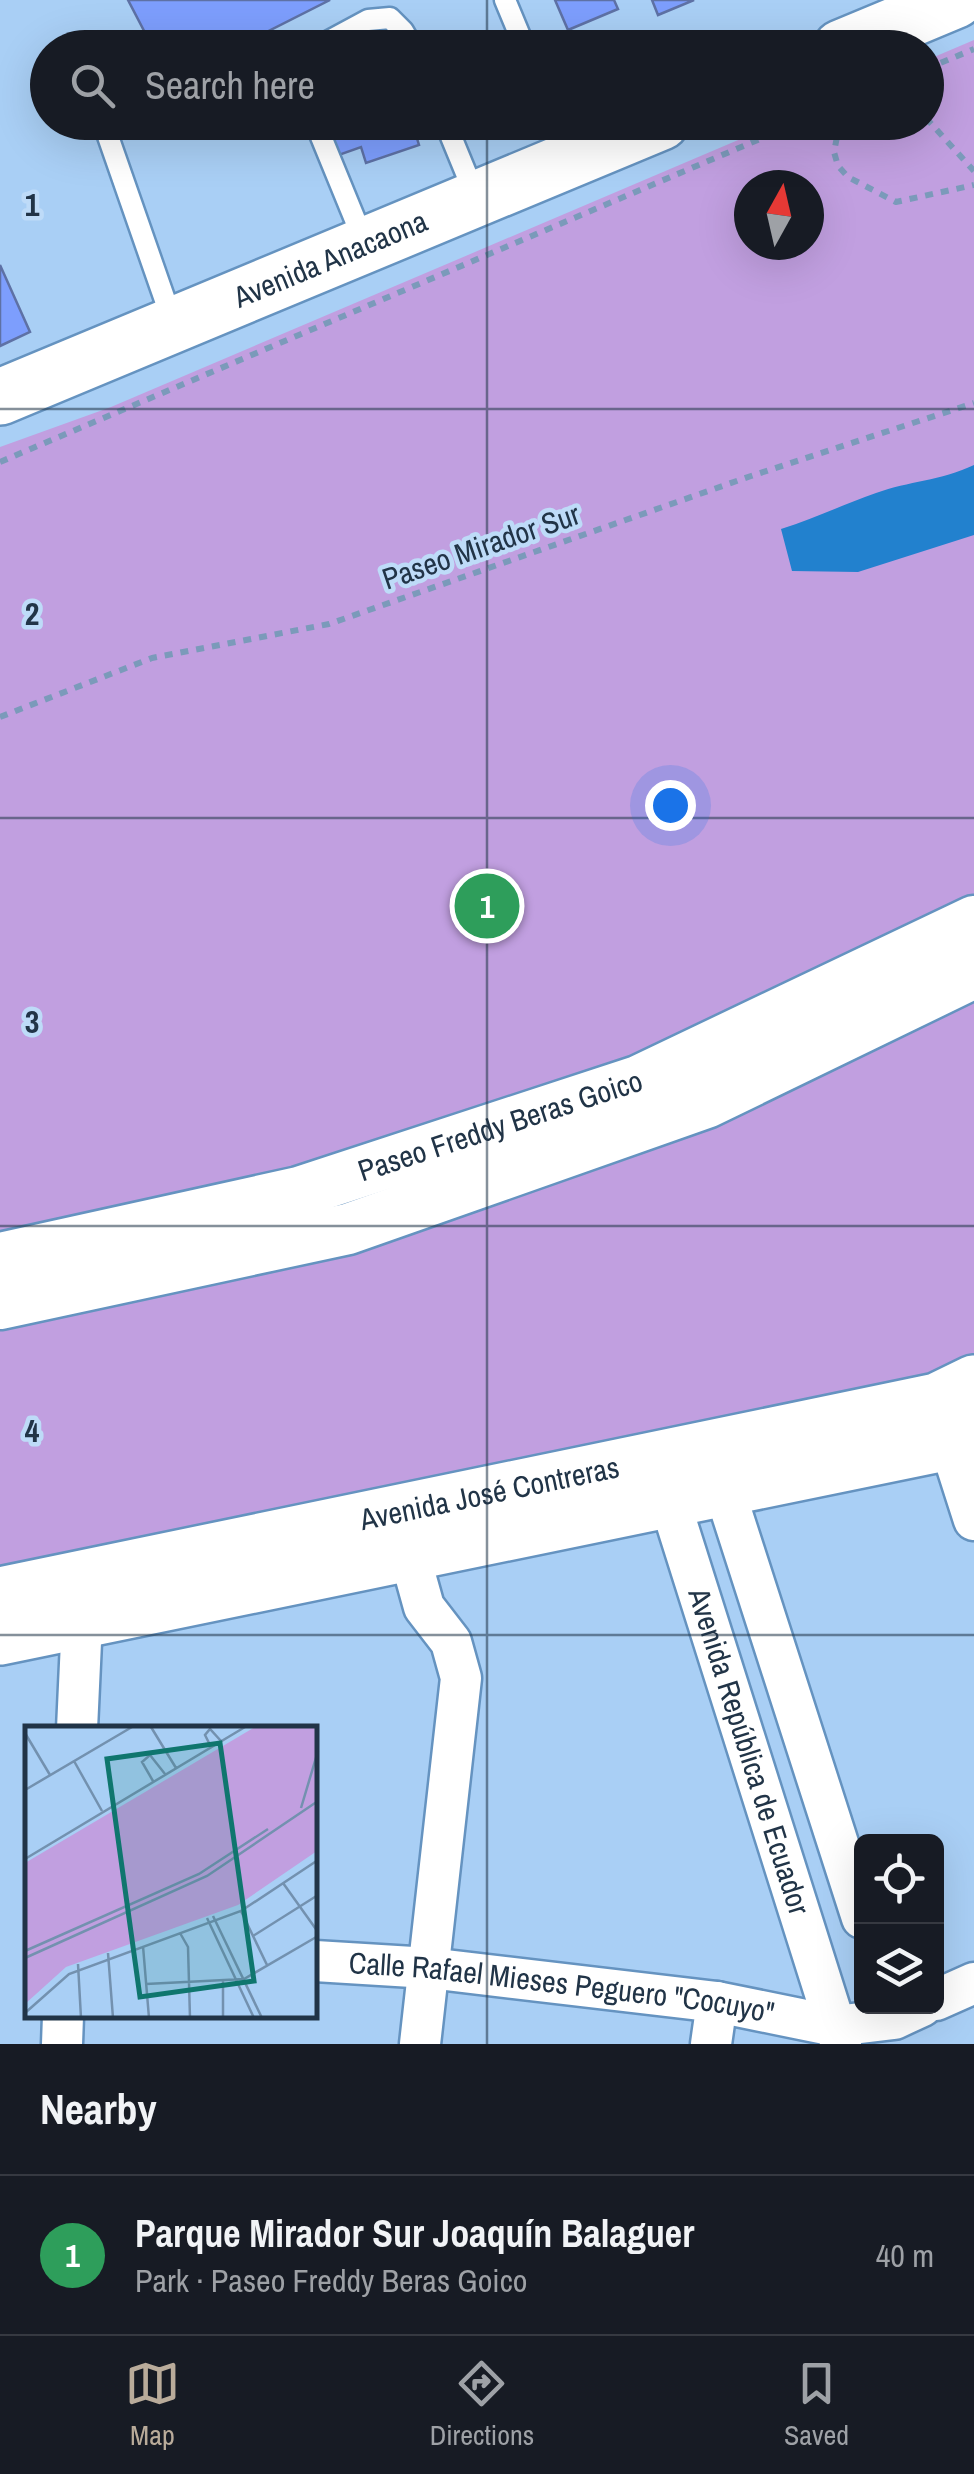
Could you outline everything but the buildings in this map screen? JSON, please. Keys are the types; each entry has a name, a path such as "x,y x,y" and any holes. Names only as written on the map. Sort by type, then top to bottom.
{"main road":[{"path":"867,30 888,15 956,0"},
{"name":"Avenida Anacaona","path":"0,397 476,198 564,141"},
{"name":"Avenida José Contreras","path":"717,1468 938,1401 974,1383"},
{"name":"Avenida José Contreras","path":"0,1595 717,1468 962,1436"},
{"name":"Avenida José Contreras","path":"0,1638 409,1553 663,1479"}],"street":[{"name":"Paseo Freddy Beras Goico","path":"0,1258 299,1192 638,1082 974,921"},
{"name":"Paseo Freddy Beras Goico","path":"0,1304 348,1229 706,1103 974,972"},
{"path":"962,1436 974,1520"},
{"name":"Avenida República de Ecuador","path":"717,1468 854,1893"},
{"name":"Avenida República de Ecuador","path":"663,1479 838,2035"},
{"path":"409,1553 424,1607 451,1642 461,1678 420,2044"},
{"path":"78,1726 82,1620"},
{"name":"Calle Rafael Mieses Peguero \"Cocuyo\"","path":"318,1961 429,1968 717,2002 838,2035 902,2019"},
{"path":"944,1996 974,1983"},
{"path":"711,2044 717,2002"},
{"path":"62,2044 63,2019"}],"lane":[{"path":"504,0 517,30"},
{"path":"349,30 368,20 390,18 402,30"},
{"path":"109,140 174,325"},
{"path":"322,140 366,246"},
{"path":"453,140 476,198"}],"path":[{"path":"944,61 974,48"},
{"path":"944,138 974,171"},
{"path":"0,462 758,140"},
{"path":"836,140 834,152 838,166 848,177 896,202 974,185"},
{"name":"Paseo Mirador Sur","path":"0,717 152,658 329,624 751,476 974,403"}],"shaded area":[{"path":"974,40 974,1364 932,1385 0,1577 0,447 111,407 738,140 944,140 944,53"}],"water":[{"path":"974,465 974,535 858,572 792,571 781,529 876,493"}],"place":[{"name":"Parque Mirador Sur Joaquín Balaguer","path":"487,906"}]}
